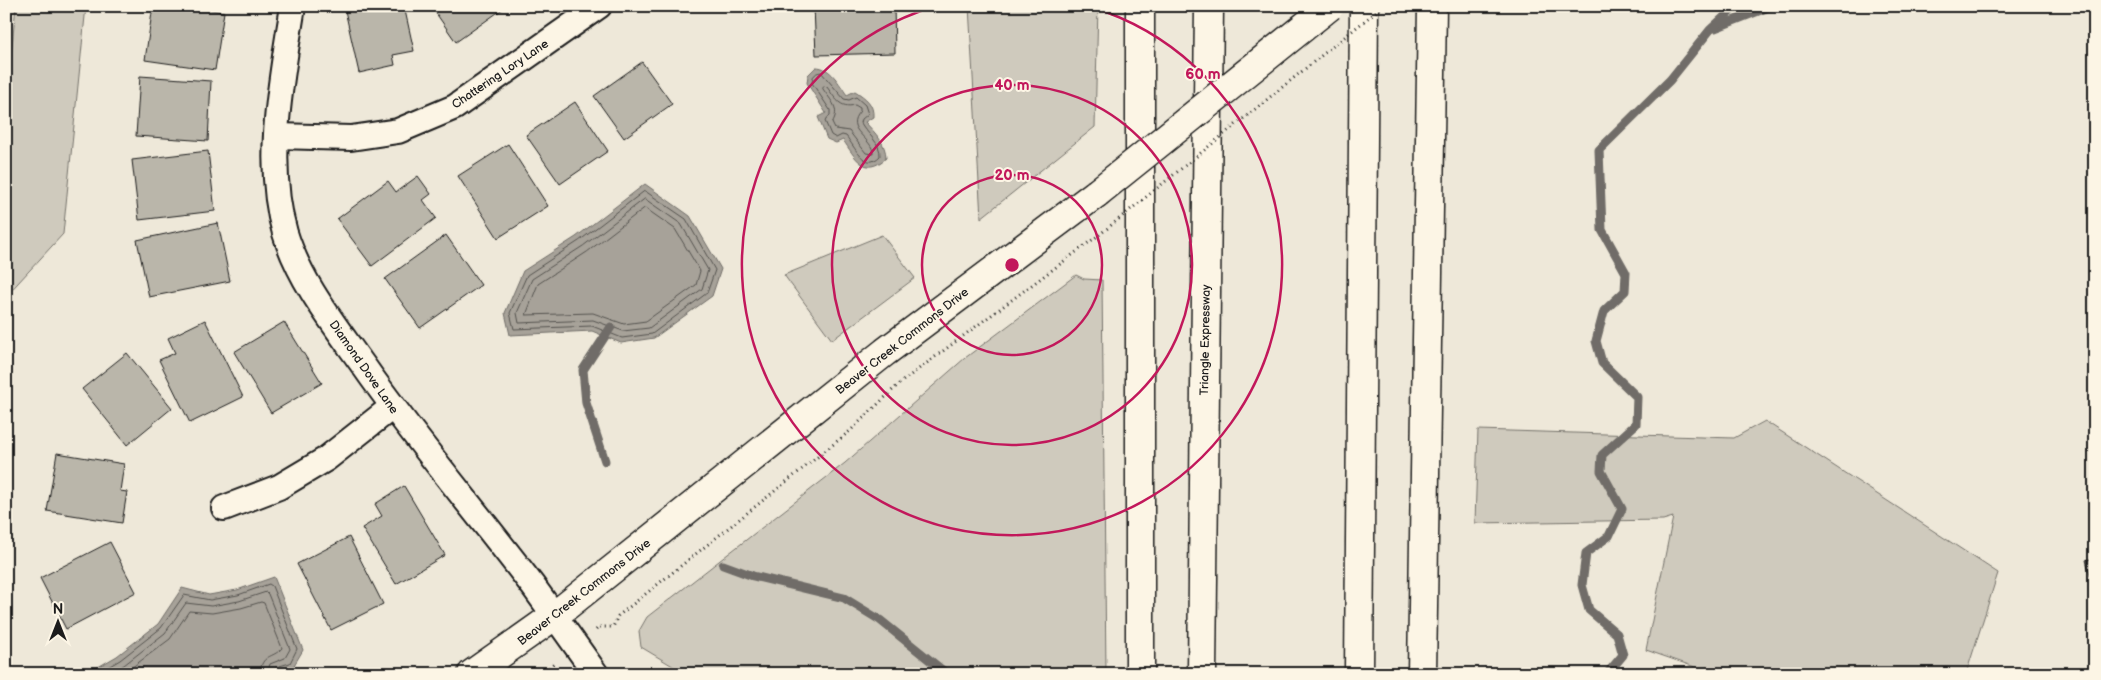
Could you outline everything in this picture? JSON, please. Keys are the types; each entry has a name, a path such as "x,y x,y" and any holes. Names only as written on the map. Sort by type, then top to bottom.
{"main road":[{"path":"1140,6 1140,674"},
{"name":"Triangle Expressway","path":"1202,674 1208,6"},
{"name":"Beaver Creek Commons Drive","path":"472,674 554,616 885,352 1097,193 1330,6"},
{"path":"1359,674 1364,6"},
{"path":"1422,674 1432,6"}],"street":[{"name":"Diamond Dove Lane","path":"293,6 282,78 277,136 276,185 285,232 297,264 314,296 392,407 533,586 596,674"},
{"name":"Chattering Lory Lane","path":"277,136 351,138 398,131 455,107 599,6"},
{"path":"224,508 279,487 326,459 392,407"}],"path":[{"path":"600,627 613,627 618,616 850,431 900,384 1099,235 1383,6"},
{"path":"541,674 548,668"}],"shaded area":[{"path":"16,6 86,6 63,234 6,296 6,105"},
{"path":"969,6 1098,6 1095,127 981,218"},
{"path":"882,235 915,278 832,340 784,275"},
{"path":"1076,275 1084,279 1102,280 1106,674 686,674 641,647 639,631 647,617 845,463 965,358"},
{"path":"1765,421 1998,573 1966,674 1715,674 1646,650 1673,517 1663,520 1475,523 1478,430 1734,438"}],"water":[{"path":"816,67 830,73 847,95 855,91 871,105 873,117 865,122 879,138 886,153 886,158 878,164 866,166 856,158 843,140 836,143 827,139 818,117 826,113 807,83 808,75"},
{"path":"645,184 690,216 721,269 712,296 654,338 621,343 592,331 510,335 505,313 523,271 576,237"},
{"path":"274,577 303,650 293,667 270,674 86,674 117,656 158,624 182,588 209,595 237,590"}],"building":[{"path":"153,6 184,6 224,12 215,70 145,60"},
{"path":"344,6 404,6 414,51 393,55 395,65 359,73"},
{"path":"431,6 503,6 504,8 456,42"},
{"path":"814,6 894,6 895,53 816,55"},
{"path":"642,62 672,104 624,138 594,96"},
{"path":"140,76 211,81 208,141 136,136"},
{"path":"575,102 608,151 560,184 526,135"},
{"path":"508,144 548,206 498,238 458,176"},
{"path":"208,151 215,211 139,220 132,160"},
{"path":"418,176 431,194 423,200 436,218 372,266 337,219 388,181 396,192"},
{"path":"218,223 230,281 149,297 137,240"},
{"path":"446,235 481,285 420,328 385,279"},
{"path":"205,320 243,397 190,423 159,360 175,353 168,338"},
{"path":"284,322 322,383 271,413 234,352"},
{"path":"127,353 172,408 127,445 82,389"},
{"path":"57,453 124,464 120,491 127,492 122,523 47,511"},
{"path":"404,486 445,555 396,584 362,528 382,516 375,504"},
{"path":"349,537 383,604 331,630 297,564"},
{"path":"110,542 136,592 66,629 40,578"},
{"path":"2095,558 2095,592 2086,560"}],"waterway":[{"path":"1607,674 1623,655 1617,634 1589,610 1582,585 1586,553 1609,536 1622,509 1601,471 1602,455 1636,424 1637,397 1602,363 1596,341 1604,311 1625,291 1626,273 1602,230 1599,150 1670,80 1710,30 1736,6"},
{"path":"1715,28 1771,6"},
{"path":"605,461 586,403 583,370 611,327"},
{"path":"723,565 753,576 844,598 880,620 947,674"}]}
